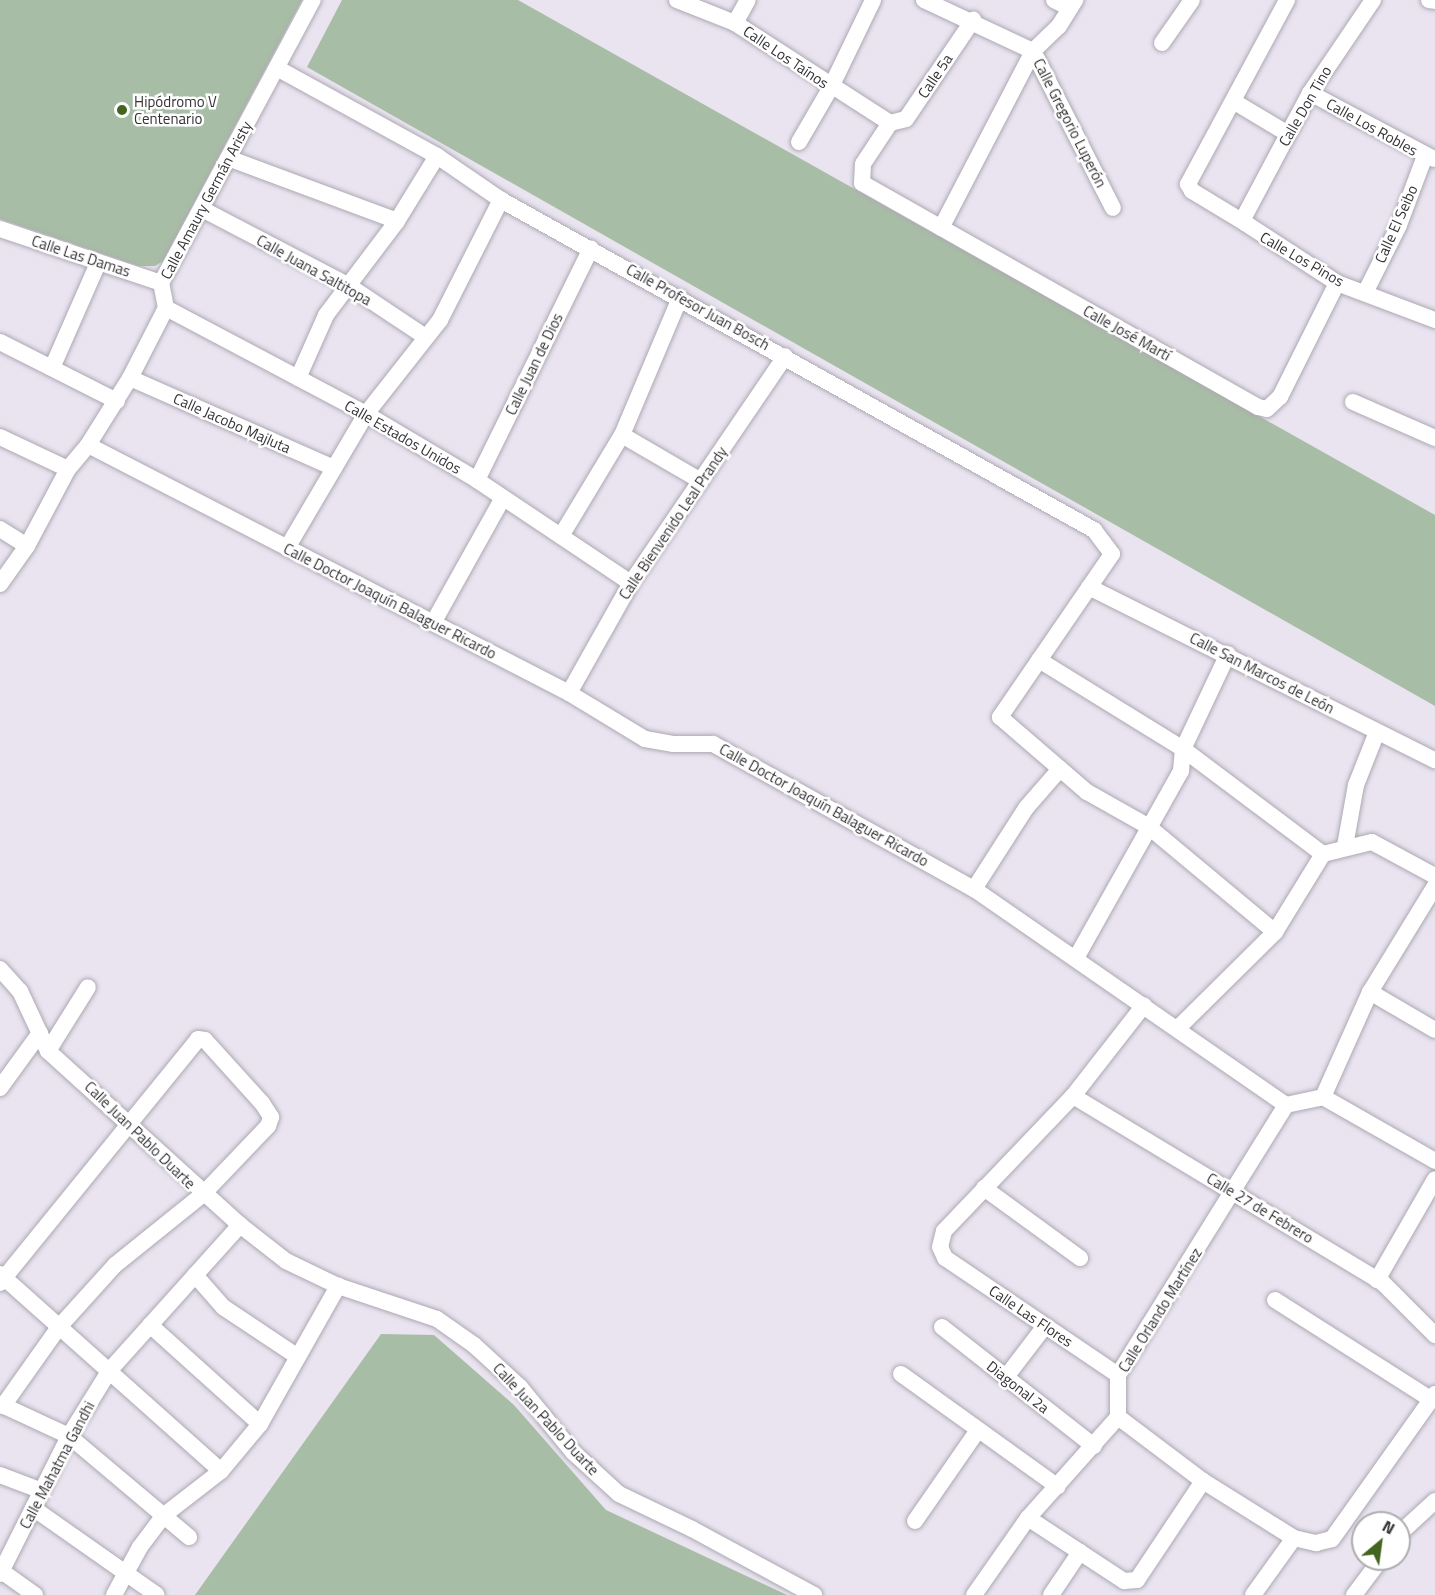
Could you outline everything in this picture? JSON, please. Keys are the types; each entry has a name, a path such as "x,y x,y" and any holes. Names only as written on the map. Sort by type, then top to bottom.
{"street":[{"name":"Calle Amaury Germán Aristy","path":"166,308 161,283 313,0"},
{"name":"Calle Los Taínos","path":"677,0 735,23 890,123"},
{"path":"735,23 748,0"},
{"path":"798,142 831,87 873,0"},
{"name":"Calle Gregorio Luperón","path":"924,0 973,20 1033,51 1113,208"},
{"path":"941,228 1033,51 1059,26 1072,4 1054,0"},
{"path":"1162,43 1192,0"},
{"path":"1287,0 1233,101 1288,134"},
{"name":"Calle Don Tino","path":"1244,220 1310,93 1373,0"},
{"path":"1429,0 1435,1"},
{"name":"Calle 5a","path":"890,123 906,119 973,20"},
{"name":"Calle Profesor Juan Bosch","path":"277,68 437,156 501,200 591,248 1094,530 1112,554 1089,587"},
{"name":"Calle Los Robles","path":"1310,93 1430,157"},
{"name":"Calle Los Pinos","path":"1233,101 1188,184 1192,191 1244,220 1337,283 1366,291 1435,320"},
{"name":"Calle José Martí","path":"890,123 863,164 862,183 1267,409 1280,397 1337,283"},
{"path":"298,378 326,315 397,221 437,156"},
{"name":"Calle El Seibo","path":"1366,291 1430,157"},
{"path":"228,158 397,221"},
{"path":"286,548 366,414 424,336 440,320 501,200"},
{"name":"Calle Juana Saltitopa","path":"202,208 350,286 424,336"},
{"name":"Calle Las Damas","path":"0,229 161,283"},
{"name":"Calle Juan de Dios","path":"477,480 591,248"},
{"path":"52,368 98,263"},
{"path":"561,536 622,435 680,298"},
{"path":"0,584 27,546 68,469 88,445 117,401 166,308"},
{"name":"Calle Estados Unidos","path":"166,308 366,414 477,480 631,583"},
{"path":"0,342 117,401"},
{"name":"Calle Bienvenido Leal Prandy","path":"568,693 631,583 785,356"},
{"name":"Calle Jacobo Majluta","path":"130,378 334,468"},
{"path":"1353,402 1435,438"},
{"path":"622,435 701,481"},
{"path":"0,438 68,469"},
{"name":"Calle Doctor Joaquín Balaguer Ricardo","path":"88,445 568,693 645,739 673,744 713,744 974,889 1178,1028 1286,1105"},
{"path":"433,623 503,498"},
{"path":"0,529 27,546"},
{"path":"1089,587 1000,717 1087,792 1149,827 1275,932"},
{"name":"Calle San Marcos de León","path":"1089,587 1228,654 1435,760"},
{"path":"1076,958 1181,771 1184,749 1228,654"},
{"path":"1039,660 1184,749 1323,854"},
{"path":"1345,846 1356,785 1377,732"},
{"path":"974,889 1026,808 1060,769"},
{"path":"1178,1028 1275,932 1323,854 1345,846 1372,842 1435,876"},
{"path":"1323,1097 1370,992 1435,886"},
{"path":"0,969 20,992 40,1033 0,1088"},
{"path":"48,1051 88,987"},
{"path":"1370,992 1435,1030"},
{"path":"1080,1258 984,1188 1073,1096 1144,1005"},
{"name":"Calle Juan Pablo Duarte","path":"40,1033 48,1051 132,1123 202,1195 286,1261 338,1286 437,1319 474,1345 520,1387 573,1452 619,1494 692,1529 814,1595"},
{"path":"189,1537 69,1436 2,1405 59,1327 115,1265 202,1195 268,1126 271,1117 205,1040 198,1039 132,1123 1,1278 59,1327 110,1370 221,1472"},
{"name":"Calle 27 de Febrero","path":"1073,1096 1377,1280 1420,1316 1435,1335"},
{"path":"1286,1105 1323,1097 1435,1161"},
{"name":"Calle Orlando Martínez","path":"1118,1417 1118,1375 1234,1192 1286,1105"},
{"path":"1377,1280 1435,1179"},
{"name":"Calle Las Flores","path":"984,1188 945,1231 940,1247 945,1258 1118,1375"},
{"name":"Calle Mahatma Gandhi","path":"0,1571 69,1436 110,1370 240,1225"},
{"path":"195,1275 222,1307 298,1357"},
{"path":"114,1595 128,1573 140,1547 163,1516 221,1472 260,1424 338,1286"},
{"path":"974,1595 1028,1518 1118,1417 1203,1481 1293,1538 1316,1543 1332,1539 1434,1397 1275,1300"},
{"path":"150,1325 260,1424"},
{"path":"1006,1377 1045,1326"},
{"name":"Diagonal 2a","path":"942,1327 1094,1446"},
{"path":"901,1374 1058,1487"},
{"path":"915,1521 978,1430"},
{"path":"0,1475 42,1491"},
{"path":"1028,1518 1124,1581 1137,1580 1203,1481"},
{"path":"1411,1523 1435,1501"},
{"path":"33,1508 157,1595"},
{"path":"1253,1595 1293,1538"},
{"path":"1051,1595 1080,1552"},
{"path":"0,1571 35,1595"},
{"path":"1354,1595 1372,1571"}],"green space":[{"name":"Hipódromo V Centenario","path":"0,0 302,0 163,261 155,266 139,266 0,219"},
{"path":"342,0 518,0 1435,515 1435,706 307,67"},
{"path":"381,1334 434,1335 514,1405 606,1510 787,1595 195,1595"}],"place":[{"name":"Hipódromo V Centenario","path":"122,110"}]}
